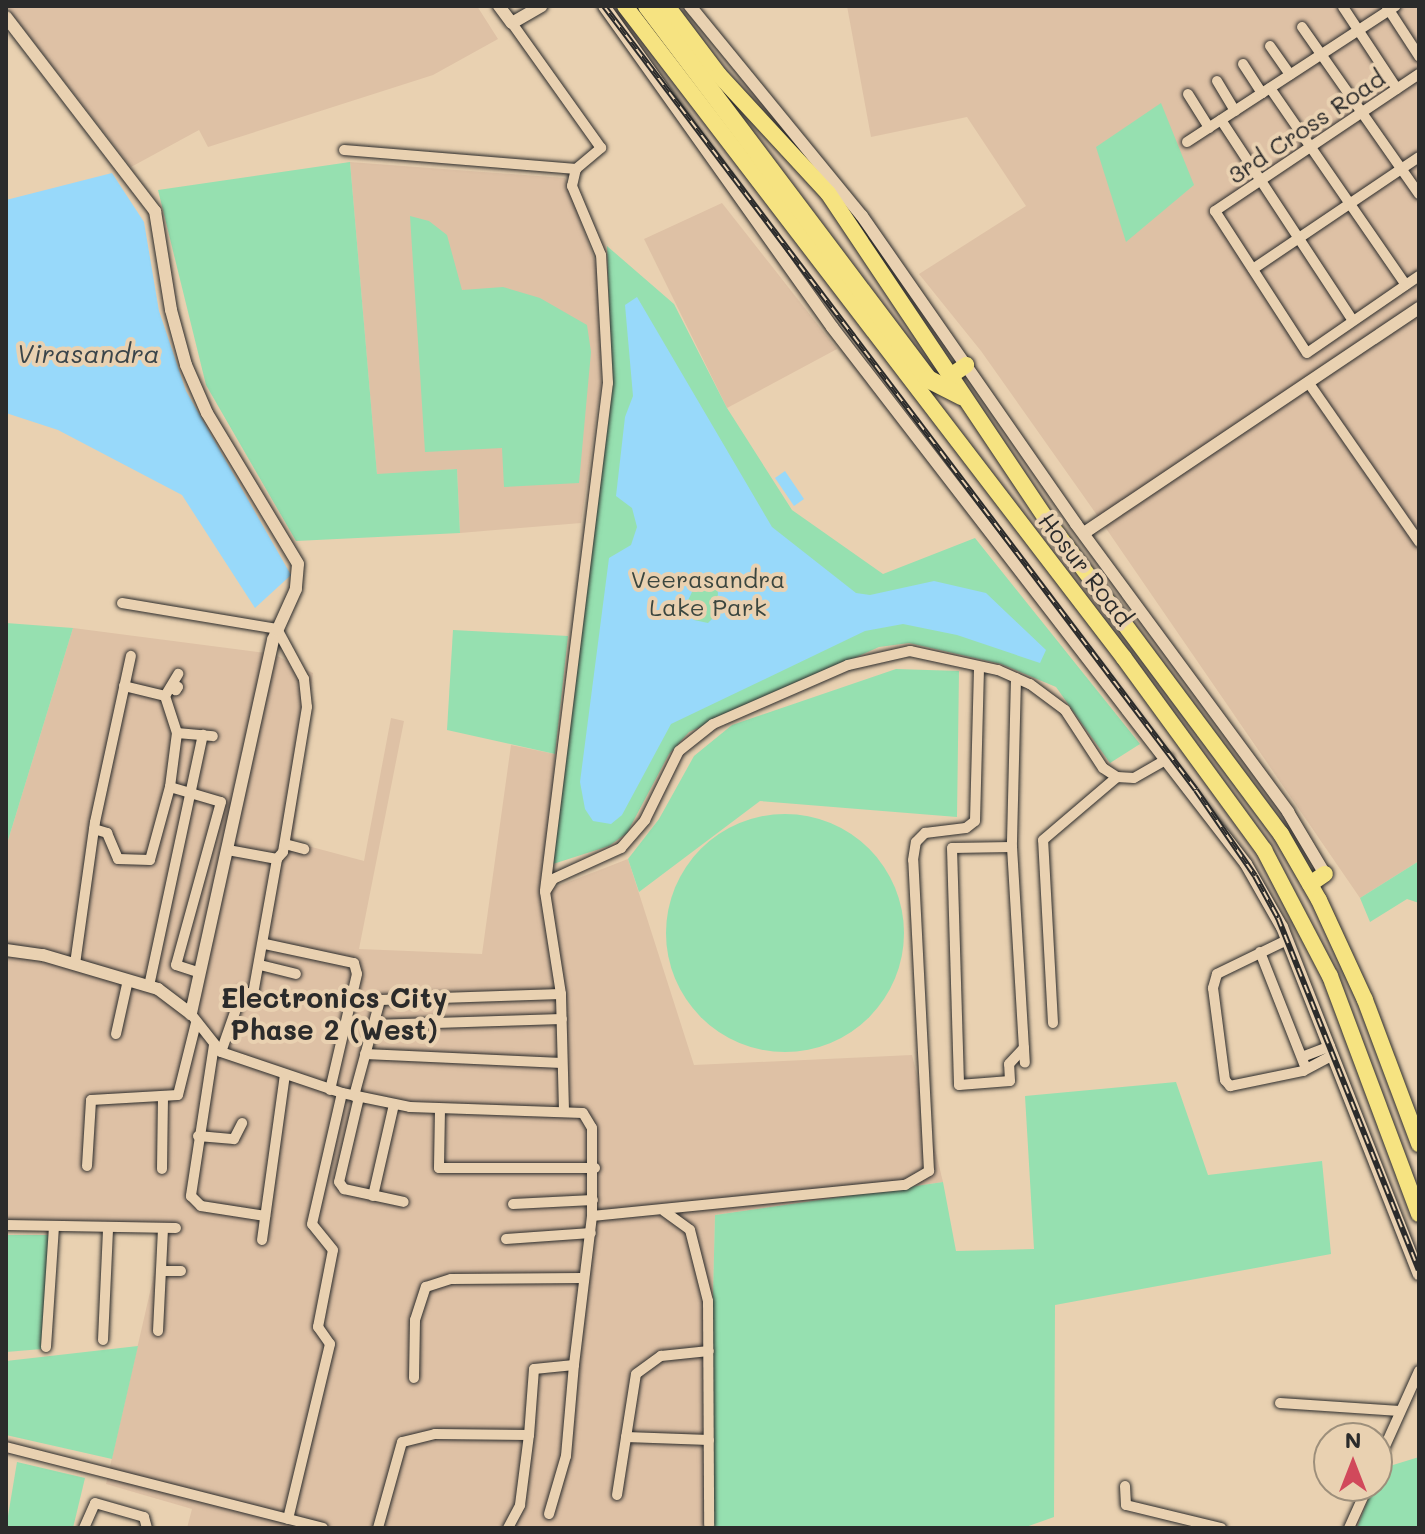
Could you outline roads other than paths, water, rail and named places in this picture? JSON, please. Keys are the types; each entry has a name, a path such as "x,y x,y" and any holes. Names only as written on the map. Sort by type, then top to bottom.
{"highway":[{"name":"Hosur Road","path":"625,6 1048,559 1279,873 1330,976 1419,1214"},
{"path":"647,6 928,379 962,396"},
{"name":"Hosur Road","path":"667,6 719,75 828,193 1066,547 1225,756 1310,884 1365,1000 1419,1144"},
{"path":"949,377 966,365"},
{"path":"1048,559 1066,547"},
{"path":"1310,884 1325,874"}],"street":[{"path":"499,6 601,148 576,169 572,186 601,255 608,383 545,892 561,994 564,1111"},
{"path":"512,23 541,6"},
{"path":"604,6 832,327 1169,758 1246,864 1287,940 1419,1274"},
{"path":"690,6 847,195 1084,533 1288,812 1325,874"},
{"path":"1343,7 1397,89"},
{"path":"1187,142 1391,7 1419,56"},
{"path":"6,17 155,211 171,310 186,365 207,413 298,564 296,589 277,629 200,973 183,1090 163,1100 91,1100 87,1166"},
{"path":"1302,27 1419,194"},
{"path":"1270,46 1290,75"},
{"path":"1243,64 1311,147 1406,285"},
{"name":"3rd Cross Road","path":"1253,269 1215,211 1419,75"},
{"path":"1217,81 1235,111"},
{"path":"1188,94 1209,128"},
{"path":"1221,120 1353,321"},
{"path":"344,150 576,169"},
{"path":"1419,157 1253,269 1307,353 1419,276"},
{"path":"1084,533 1419,308"},
{"path":"1308,382 1419,542"},
{"path":"122,603 277,629"},
{"path":"265,1216 195,1203 190,1185 218,1049 242,992 253,994 265,944 277,859 285,844 307,692 277,629"},
{"path":"545,892 553,879 621,848 645,820 679,751 713,724 848,665 890,653 910,651 1016,678 1065,710 1103,768 1117,777 1134,778 1169,758"},
{"path":"75,964 94,829 131,656"},
{"path":"592,1216 905,1185 929,1171 913,860 916,842 925,833 966,828 975,821 979,667"},
{"path":"94,829 107,833 118,859 150,860 170,787 177,733 165,696 178,674"},
{"path":"1016,678 1012,847 1025,1063"},
{"path":"124,686 165,696"},
{"path":"149,986 208,735 177,733"},
{"path":"1053,1023 1043,840 1117,777"},
{"path":"170,787 221,802 176,965 200,973"},
{"path":"285,844 304,849"},
{"path":"1012,847 952,848 959,1085 1010,1081 1009,1064 1024,1048"},
{"path":"228,850 277,859"},
{"path":"1260,952 1303,1062 1303,1071 1230,1086 1225,1080 1214,981 1221,968 1287,940"},
{"path":"265,944 354,963 357,974 330,1090"},
{"path":"6,950 75,964 149,986 193,1019 218,1049 330,1090 394,1104 440,1109 583,1113 592,1128 595,1168 591,1233 583,1278 566,1456 549,1514"},
{"path":"260,965 296,974"},
{"path":"116,1034 128,980"},
{"path":"404,1202 344,1189 339,1182 376,1003 389,997 561,994"},
{"path":"372,1025 562,1019"},
{"path":"1303,1062 1331,1051"},
{"path":"365,1054 562,1063"},
{"path":"262,1240 285,1075"},
{"path":"288,1519 330,1344 318,1327 333,1250 312,1224 342,1093"},
{"path":"162,1169 163,1100"},
{"path":"373,1196 394,1104"},
{"path":"440,1109 439,1168 595,1168"},
{"path":"198,1136 234,1139 242,1123"},
{"path":"513,1204 593,1200"},
{"path":"664,1211 690,1230 708,1301 709,1525"},
{"path":"6,1225 176,1228"},
{"path":"46,1347 54,1226"},
{"path":"103,1340 108,1228"},
{"path":"158,1331 163,1228"},
{"path":"506,1239 591,1233"},
{"path":"161,1271 181,1271"},
{"path":"414,1378 415,1320 426,1287 451,1279 583,1278"},
{"path":"617,1495 631,1387 645,1365 673,1354 709,1351"},
{"path":"508,1528 520,1505 534,1369 574,1365"},
{"path":"1393,1427 1419,1371"},
{"path":"1280,1403 1400,1411"},
{"path":"378,1528 402,1442 435,1434 529,1435"},
{"path":"626,1437 709,1440"},
{"path":"6,1447 323,1528"},
{"path":"1125,1486 1126,1505 1221,1528"},
{"path":"1349,1528 1361,1502"},
{"path":"84,1528 95,1503 144,1517 147,1528"}],"water":[{"name":"Virasandra","path":"112,173 144,222 159,311 186,391 291,575 255,608 182,495 58,430 6,413 6,200"},
{"name":"Veerasandra Lake Park","path":"637,297 772,527 856,593 870,595 934,581 986,593 1046,650 1040,663 957,635 903,624 865,631 671,724 622,815 611,824 593,821 585,809 580,782 609,558 631,545 637,527 632,508 616,496 625,417 633,396 625,305","holes":["699,577 713,577 718,593 716,615 708,623 694,620 684,609"]},
{"path":"785,471 804,499 794,506 775,478"}],"railway":[{"path":"604,6 1196,790 1255,876 1278,918 1419,1270"}],"district":[{"name":"Electronics City Phase 2 (West)","path":"334,1013"}]}
